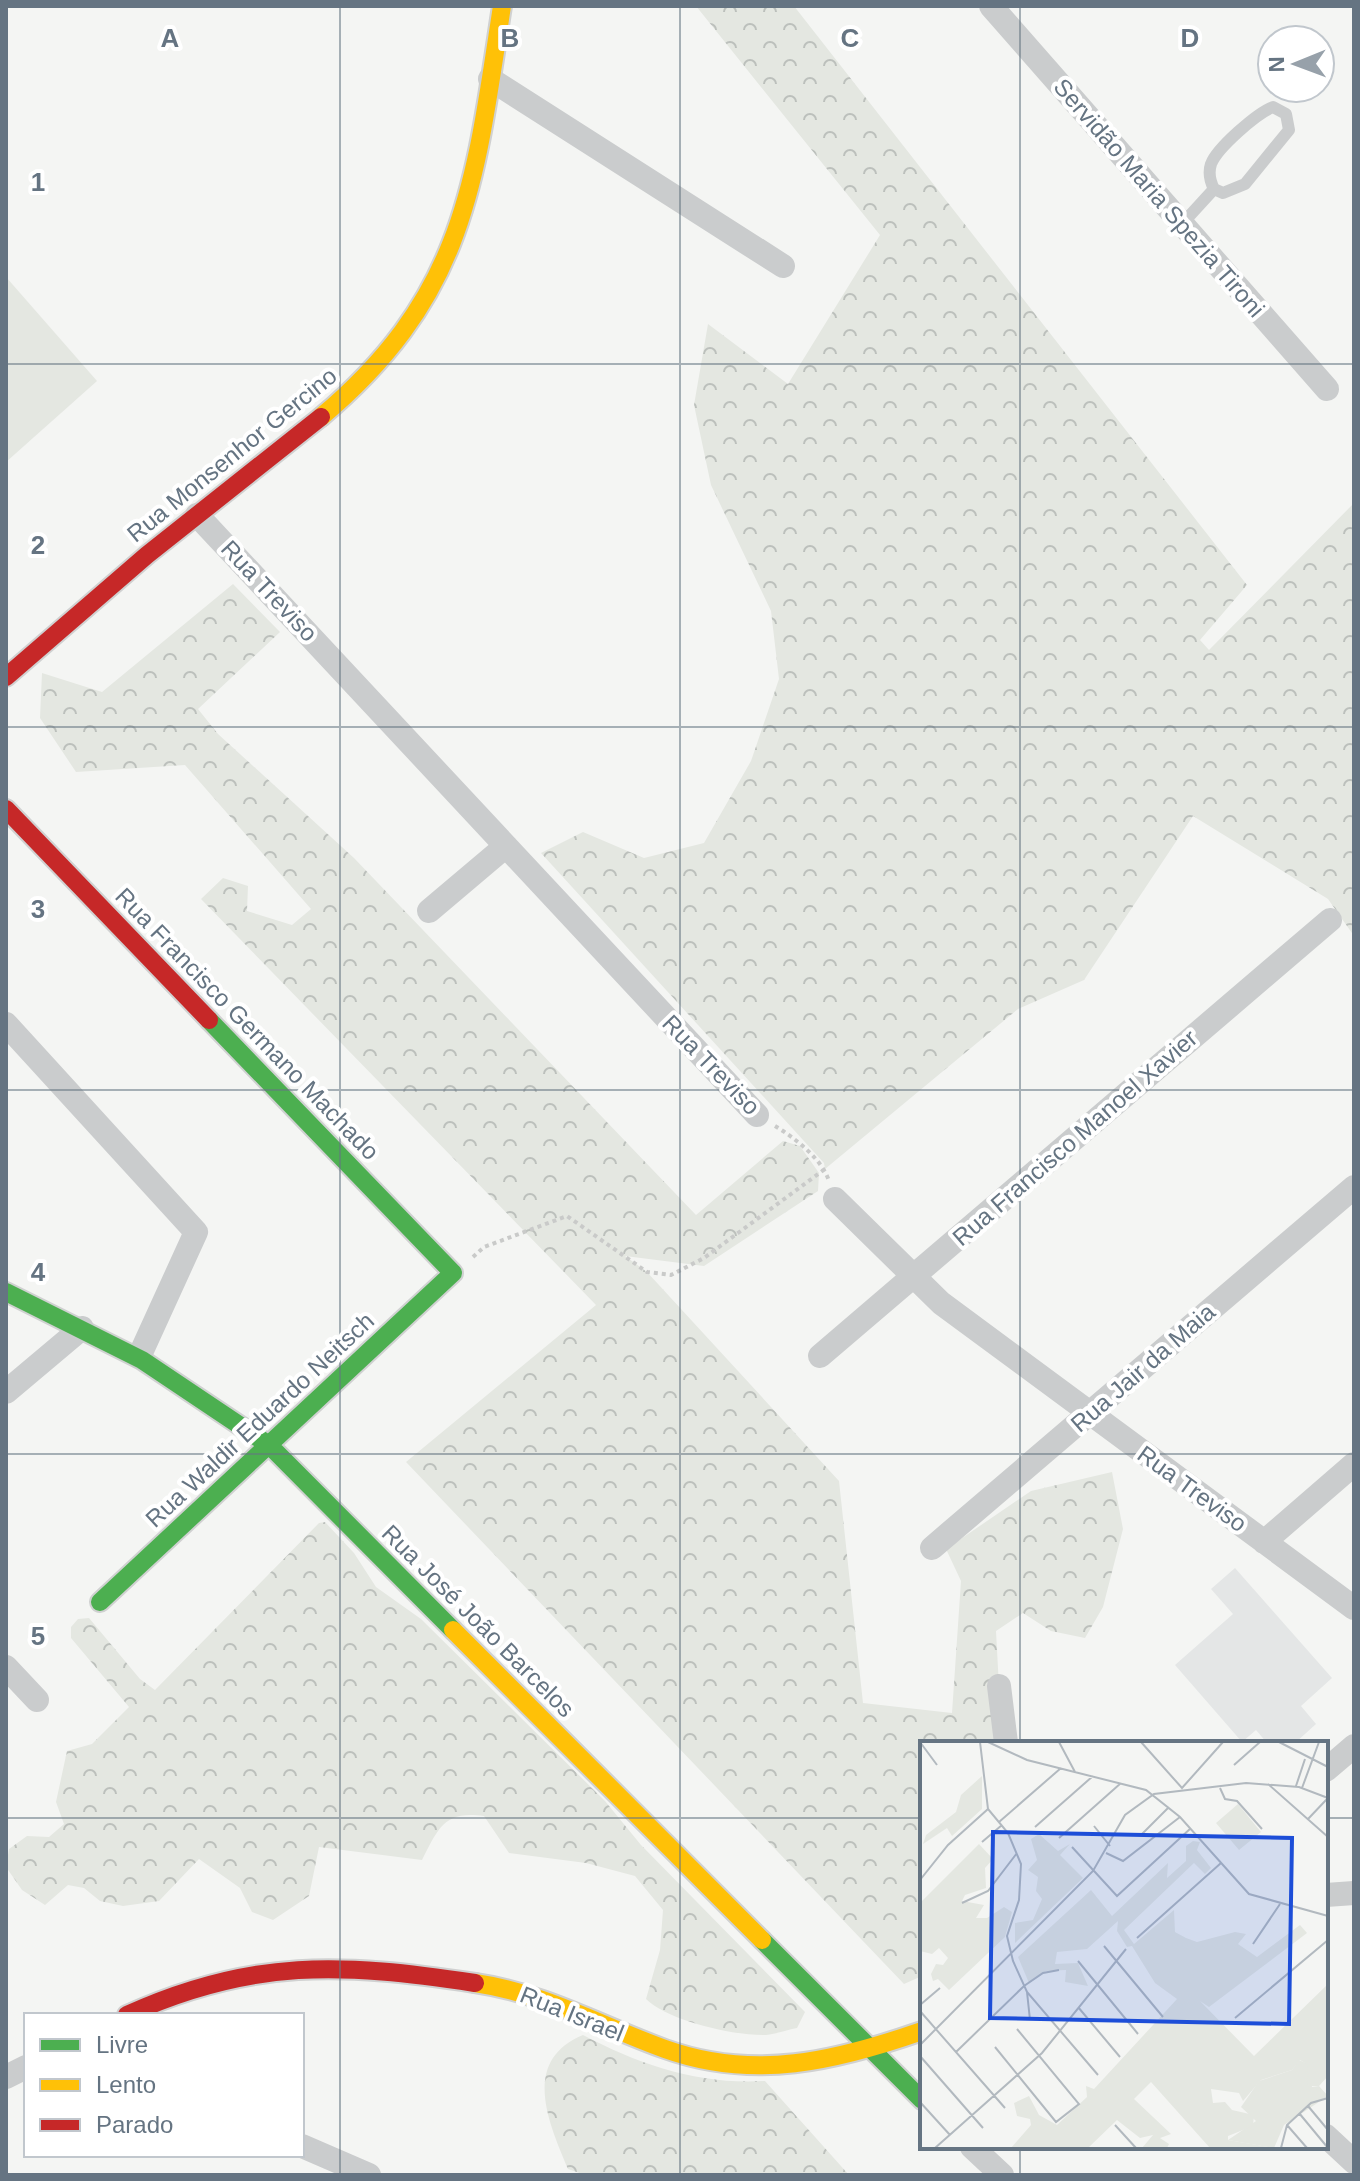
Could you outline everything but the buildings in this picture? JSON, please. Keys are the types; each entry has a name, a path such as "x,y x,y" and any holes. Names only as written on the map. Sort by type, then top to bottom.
{"street":[{"name":"Rua Monsenhor Gercino","path":"6,677 197,515 328,413 368,373 421,306 443,268 459,227 502,6"},
{"name":"Servidão Maria Spezia Tironi","path":"991,6 1327,389"},
{"path":"490,79 783,266"},
{"name":"Rua Treviso","path":"197,515 757,1115"},
{"name":"Rua Francisco Germano Machado","path":"6,809 453,1273"},
{"path":"429,911 506,846"},
{"name":"Rua Francisco Manoel Xavier","path":"820,1356 1330,920"},
{"path":"6,1024 196,1232 139,1357"},
{"name":"Rua Jair da Maia","path":"932,1548 1354,1187"},
{"name":"Rua Treviso","path":"835,1199 912,1277 1090,1414 1354,1608"},
{"name":"Rua Waldir Eduardo Neitsch","path":"100,1602 453,1273"},
{"name":"Rua José João Barcelos","path":"6,1292 139,1357 238,1420 269,1445 867,2049 920,2098"},
{"path":"6,1392 82,1328"},
{"path":"1264,1542 1354,1464"},
{"path":"6,1667 37,1700"},
{"path":"999,1686 1006,1741"},
{"path":"1328,1768 1354,1746"},
{"path":"1328,1895 1354,1893"},
{"name":"Rua Israel","path":"143,2012 228,1976 311,1966 352,1967 407,1971 529,1993 645,2043 700,2060 757,2067 787,2066 867,2049 920,2032"},
{"path":"6,2077 24,2068"},
{"path":"1328,2138 1354,2162"},
{"path":"304,2147 369,2175"},
{"path":"974,2149 1002,2175"}],"lane":[{"path":"1273,107 1286,114 1289,130 1245,184 1223,193 1214,189 1209,178 1212,162 1258,112 1273,107"},
{"path":"1182,224 1214,189"}],"path":[{"name":"Rua Treviso","path":"757,1115 788,1134 825,1169 835,1199"},
{"path":"453,1273 484,1247 546,1221 567,1216 647,1272 671,1275 704,1258 825,1169"}],"shaded area":[{"path":"1235,1568 1332,1678 1301,1706 1316,1724 1297,1741 1265,1741 1256,1730 1241,1741 1175,1665 1233,1614 1211,1589"}],"green space":[{"path":"696,6 794,6 1247,585 1200,640 1209,650 1354,503 1354,936 1328,899 1193,816 1084,980 1018,1009 825,1169 824,1163 541,853 583,832 644,858 704,843 751,761 779,679 771,611 711,485 694,405 708,324 788,384 880,235"},
{"path":"6,277 97,381 6,462"},
{"path":"233,584 280,632 198,709 218,734 354,858 696,1215 783,1141 800,1146 819,1173 818,1191 704,1266 625,1256 647,1272 839,1481 863,1703 952,1713 961,1581 946,1549 1031,1491 1112,1472 1123,1529 1103,1607 1085,1638 1051,1631 1023,1613 996,1631 1002,1741 920,1741 920,1977 904,1984 406,1462 596,1305 201,899 223,878 248,886 247,911 292,925 311,909 185,765 76,772 40,718 42,673 102,692"},
{"path":"325,1522 354,1553 376,1587 421,1619 605,1801 641,1845 805,2012 797,2028 766,2035 737,2033 703,2026 656,2007 646,1999 660,1950 663,1910 635,1876 586,1863 509,1853 484,1816 451,1819 438,1831 422,1860 319,1847 309,1896 273,1920 252,1912 240,1888 199,1859 159,1901 123,1906 100,1901 84,1888 68,1885 45,1905 22,1890 6,1867 9,1849 27,1836 49,1837 64,1824 56,1802 67,1751 92,1744 129,1707 71,1638 71,1627 78,1619 89,1618 140,1679 155,1690 319,1523"},
{"path":"583,2035 671,2071 717,2080 765,2081 849,2175 585,2175 568,2169 548,2112 546,2076 552,2060 564,2046"}],"traffic: fast":[{"path":"100,1602 453,1273 209,1020"},
{"path":"6,1292 142,1360 269,1445 453,1630"},
{"path":"762,1940 920,2098"}],"traffic: slow":[{"path":"321,417 369,372 407,326 435,280 456,232 471,181 502,6"},
{"path":"453,1630 762,1940"},
{"path":"475,1983 549,2002 665,2049 698,2059 731,2064 795,2063 826,2058 920,2032"}],"traffic: jam":[{"path":"6,677 147,555 321,417"},
{"path":"6,809 209,1020"},
{"path":"132,2013 215,1983 298,1970 382,1972 475,1983"}]}
